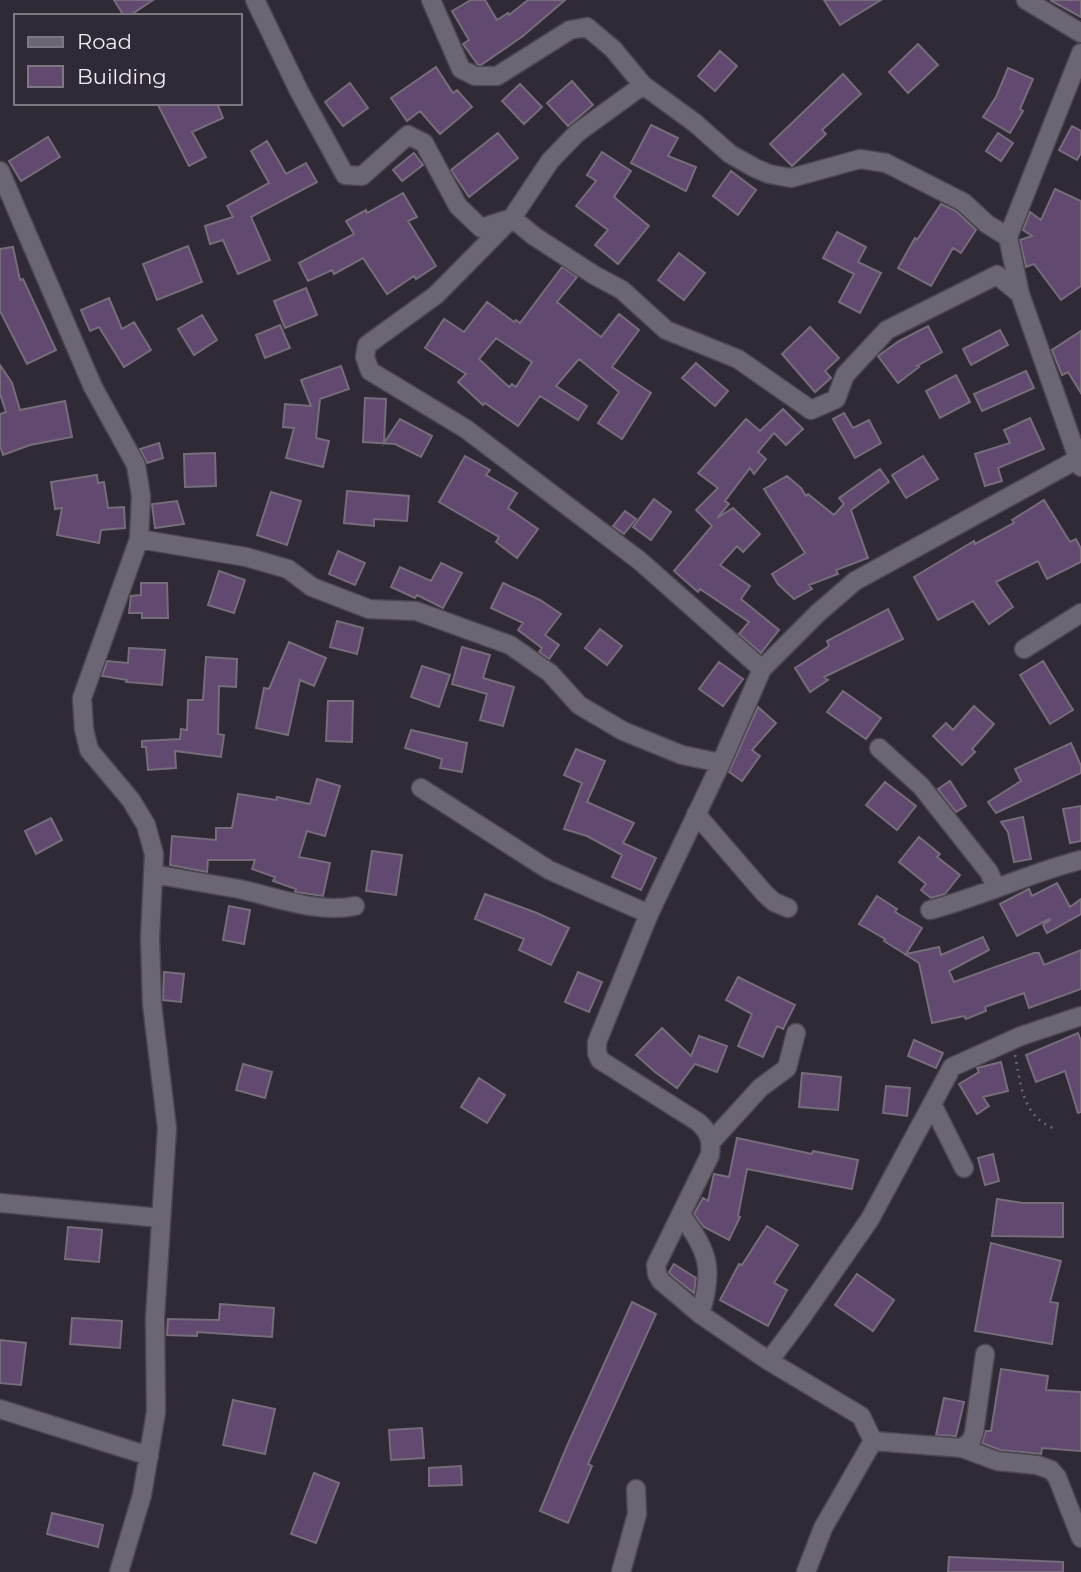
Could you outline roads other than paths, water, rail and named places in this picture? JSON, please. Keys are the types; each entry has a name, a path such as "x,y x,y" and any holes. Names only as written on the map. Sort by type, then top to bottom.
{"street":[{"path":"255,0 299,91 345,175 362,176 408,135 424,143 458,206 481,228 512,218"},
{"path":"431,0 461,69 475,76 497,76 570,30 587,27 613,49 643,85 730,154 769,174 791,177 859,159 886,163 963,202 987,224 1007,237"},
{"path":"1026,0 1081,33"},
{"path":"873,1441 861,1416 769,1361 700,1314 674,1293 657,1274 656,1265 710,1155 711,1142 708,1131 698,1122 600,1060 597,1042 649,914 721,763 762,669 818,613 855,581 1079,463 1020,294 1007,237 1081,53"},
{"path":"643,85 577,133 550,161 512,218 436,295 367,345 365,357 370,371 466,429 640,561 762,669"},
{"path":"0,171 93,387 136,465 141,496 139,539 82,698 84,729 89,750 131,800 146,825 154,854 150,938 152,1004 167,1128 155,1317 156,1412 142,1495 119,1572"},
{"path":"512,218 534,236 622,290 666,330 738,359 811,410 836,399 845,375 887,330 997,275 1020,294"},
{"path":"139,539 246,557 288,569 312,587 369,610 416,611 510,645 550,673 579,705 623,732 682,754 721,763"},
{"path":"1024,649 1081,613"},
{"path":"879,748 921,786 989,872 996,888"},
{"path":"421,788 549,870 649,914"},
{"path":"696,814 765,894 774,902 788,908"},
{"path":"930,910 960,902 1052,867 1081,860"},
{"path":"153,874 241,890 285,902 341,909 355,906"},
{"path":"769,1361 870,1219 952,1067 1012,1040 1081,1016"},
{"path":"711,1142 760,1088 787,1069 796,1033"},
{"path":"932,1104 964,1168"},
{"path":"0,1203 161,1217"},
{"path":"681,1215 693,1231 705,1258 709,1283 700,1314"},
{"path":"962,1448 971,1441 974,1433 985,1354"},
{"path":"0,1409 149,1455"},
{"path":"873,1441 962,1448 997,1461 1037,1465 1051,1470 1081,1538"},
{"path":"806,1572 823,1528 873,1441"},
{"path":"621,1572 637,1514 636,1489"}]}
